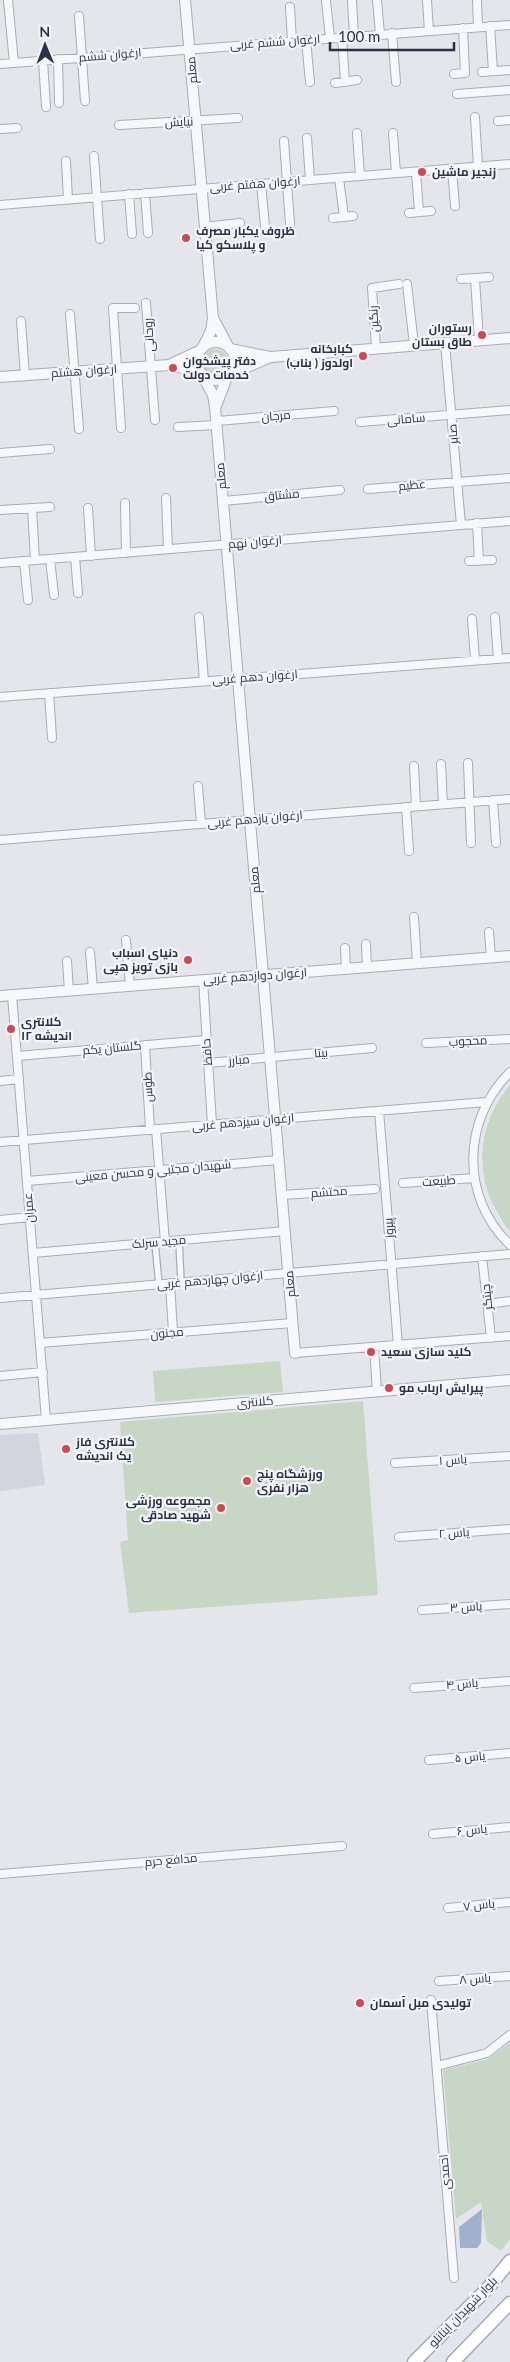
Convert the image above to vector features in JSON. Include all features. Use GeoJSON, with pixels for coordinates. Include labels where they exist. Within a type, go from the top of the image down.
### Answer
{"type":"FeatureCollection","features":[{"type":"Feature","properties":{"kind":"main road","name":"بلوار شهیدان اینانلو"},"geometry":{"type":"LineString","coordinates":[[414,2362],[488,2288],[510,2262]]}},
{"type":"Feature","properties":{"kind":"main road"},"geometry":{"type":"LineString","coordinates":[[453,2362],[510,2303]]}},
{"type":"Feature","properties":{"kind":"street"},"geometry":{"type":"LineString","coordinates":[[8,0],[14,63]]}},
{"type":"Feature","properties":{"kind":"street","name":"معلم"},"geometry":{"type":"LineString","coordinates":[[185,0],[213,318],[229,348]]}},
{"type":"Feature","properties":{"kind":"street"},"geometry":{"type":"LineString","coordinates":[[378,0],[380,34]]}},
{"type":"Feature","properties":{"kind":"street"},"geometry":{"type":"LineString","coordinates":[[427,0],[430,31]]}},
{"type":"Feature","properties":{"kind":"street"},"geometry":{"type":"LineString","coordinates":[[477,0],[478,27]]}},
{"type":"Feature","properties":{"kind":"street"},"geometry":{"type":"LineString","coordinates":[[326,1],[330,38]]}},
{"type":"Feature","properties":{"kind":"street"},"geometry":{"type":"LineString","coordinates":[[352,1],[354,36]]}},
{"type":"Feature","properties":{"kind":"street"},"geometry":{"type":"LineString","coordinates":[[290,7],[292,41]]}},
{"type":"Feature","properties":{"kind":"street"},"geometry":{"type":"LineString","coordinates":[[79,16],[85,101]]}},
{"type":"Feature","properties":{"kind":"street","name":"ارغوان ششم غربی"},"geometry":{"type":"LineString","coordinates":[[190,48],[510,25]]}},
{"type":"Feature","properties":{"kind":"street"},"geometry":{"type":"LineString","coordinates":[[490,26],[493,71]]}},
{"type":"Feature","properties":{"kind":"street"},"geometry":{"type":"LineString","coordinates":[[454,74],[465,73],[463,28]]}},
{"type":"Feature","properties":{"kind":"street"},"geometry":{"type":"LineString","coordinates":[[392,33],[396,82]]}},
{"type":"Feature","properties":{"kind":"street"},"geometry":{"type":"LineString","coordinates":[[342,37],[345,82]]}},
{"type":"Feature","properties":{"kind":"street"},"geometry":{"type":"LineString","coordinates":[[306,40],[310,82]]}},
{"type":"Feature","properties":{"kind":"street","name":"ارغوان ششم"},"geometry":{"type":"LineString","coordinates":[[0,64],[190,48]]}},
{"type":"Feature","properties":{"kind":"street"},"geometry":{"type":"LineString","coordinates":[[58,60],[59,103]]}},
{"type":"Feature","properties":{"kind":"street"},"geometry":{"type":"LineString","coordinates":[[43,61],[46,107]]}},
{"type":"Feature","properties":{"kind":"street"},"geometry":{"type":"LineString","coordinates":[[482,72],[510,70]]}},
{"type":"Feature","properties":{"kind":"street"},"geometry":{"type":"LineString","coordinates":[[335,83],[357,80]]}},
{"type":"Feature","properties":{"kind":"street"},"geometry":{"type":"LineString","coordinates":[[457,94],[510,90]]}},
{"type":"Feature","properties":{"kind":"street"},"geometry":{"type":"LineString","coordinates":[[475,117],[478,166]]}},
{"type":"Feature","properties":{"kind":"street","name":"نیایش"},"geometry":{"type":"LineString","coordinates":[[119,125],[238,118]]}},
{"type":"Feature","properties":{"kind":"street"},"geometry":{"type":"LineString","coordinates":[[498,121],[510,120]]}},
{"type":"Feature","properties":{"kind":"street"},"geometry":{"type":"LineString","coordinates":[[0,129],[16,128]]}},
{"type":"Feature","properties":{"kind":"street"},"geometry":{"type":"LineString","coordinates":[[357,133],[360,176]]}},
{"type":"Feature","properties":{"kind":"street"},"geometry":{"type":"LineString","coordinates":[[393,133],[396,173]]}},
{"type":"Feature","properties":{"kind":"street"},"geometry":{"type":"LineString","coordinates":[[307,138],[310,180]]}},
{"type":"Feature","properties":{"kind":"street"},"geometry":{"type":"LineString","coordinates":[[284,141],[290,224]]}},
{"type":"Feature","properties":{"kind":"street"},"geometry":{"type":"LineString","coordinates":[[94,156],[100,239]]}},
{"type":"Feature","properties":{"kind":"street"},"geometry":{"type":"LineString","coordinates":[[66,161],[68,200]]}},
{"type":"Feature","properties":{"kind":"street","name":"ارغوان هفتم غربی"},"geometry":{"type":"LineString","coordinates":[[0,205],[510,164]]}},
{"type":"Feature","properties":{"kind":"street"},"geometry":{"type":"LineString","coordinates":[[452,169],[455,206]]}},
{"type":"Feature","properties":{"kind":"street"},"geometry":{"type":"LineString","coordinates":[[416,172],[419,212]]}},
{"type":"Feature","properties":{"kind":"street"},"geometry":{"type":"LineString","coordinates":[[339,178],[344,217]]}},
{"type":"Feature","properties":{"kind":"street"},"geometry":{"type":"LineString","coordinates":[[261,184],[265,226]]}},
{"type":"Feature","properties":{"kind":"street"},"geometry":{"type":"LineString","coordinates":[[145,193],[148,233]]}},
{"type":"Feature","properties":{"kind":"street"},"geometry":{"type":"LineString","coordinates":[[129,194],[132,234]]}},
{"type":"Feature","properties":{"kind":"street"},"geometry":{"type":"LineString","coordinates":[[409,213],[431,211]]}},
{"type":"Feature","properties":{"kind":"street"},"geometry":{"type":"LineString","coordinates":[[333,218],[352,216]]}},
{"type":"Feature","properties":{"kind":"street"},"geometry":{"type":"LineString","coordinates":[[204,227],[240,223]]}},
{"type":"Feature","properties":{"kind":"street"},"geometry":{"type":"LineString","coordinates":[[461,279],[489,277]]}},
{"type":"Feature","properties":{"kind":"street"},"geometry":{"type":"LineString","coordinates":[[475,278],[479,340]]}},
{"type":"Feature","properties":{"kind":"street","name":"رنگین"},"geometry":{"type":"LineString","coordinates":[[376,348],[372,288],[399,284]]}},
{"type":"Feature","properties":{"kind":"street"},"geometry":{"type":"LineString","coordinates":[[407,284],[414,345]]}},
{"type":"Feature","properties":{"kind":"street","name":"روحانی"},"geometry":{"type":"LineString","coordinates":[[146,303],[155,420]]}},
{"type":"Feature","properties":{"kind":"street"},"geometry":{"type":"LineString","coordinates":[[120,428],[113,308],[135,308]]}},
{"type":"Feature","properties":{"kind":"street"},"geometry":{"type":"LineString","coordinates":[[70,314],[79,429]]}},
{"type":"Feature","properties":{"kind":"street"},"geometry":{"type":"LineString","coordinates":[[213,318],[211,331],[196,362],[213,396],[215,407]]}},
{"type":"Feature","properties":{"kind":"street"},"geometry":{"type":"LineString","coordinates":[[21,321],[25,376]]}},
{"type":"Feature","properties":{"kind":"street"},"geometry":{"type":"LineString","coordinates":[[169,365],[215,342],[229,348],[271,357],[510,338]]}},
{"type":"Feature","properties":{"kind":"street","name":"صابر"},"geometry":{"type":"LineString","coordinates":[[445,343],[461,525]]}},
{"type":"Feature","properties":{"kind":"street"},"geometry":{"type":"LineString","coordinates":[[215,407],[235,359],[229,348]]}},
{"type":"Feature","properties":{"kind":"street"},"geometry":{"type":"LineString","coordinates":[[169,365],[201,374],[211,380],[229,376],[271,357]]}},
{"type":"Feature","properties":{"kind":"street","name":"ارغوان هشتم"},"geometry":{"type":"LineString","coordinates":[[0,377],[169,365]]}},
{"type":"Feature","properties":{"kind":"street","name":"معلم"},"geometry":{"type":"LineString","coordinates":[[215,407],[295,1353]]}},
{"type":"Feature","properties":{"kind":"street","name":"سامانی"},"geometry":{"type":"LineString","coordinates":[[360,422],[510,410]]}},
{"type":"Feature","properties":{"kind":"street","name":"مرجان"},"geometry":{"type":"LineString","coordinates":[[178,427],[334,411]]}},
{"type":"Feature","properties":{"kind":"street"},"geometry":{"type":"LineString","coordinates":[[0,453],[50,449]]}},
{"type":"Feature","properties":{"kind":"street","name":"عظیم"},"geometry":{"type":"LineString","coordinates":[[368,489],[510,478]]}},
{"type":"Feature","properties":{"kind":"street","name":"مشتاق"},"geometry":{"type":"LineString","coordinates":[[223,500],[340,490]]}},
{"type":"Feature","properties":{"kind":"street"},"geometry":{"type":"LineString","coordinates":[[166,498],[168,549]]}},
{"type":"Feature","properties":{"kind":"street"},"geometry":{"type":"LineString","coordinates":[[125,503],[126,553]]}},
{"type":"Feature","properties":{"kind":"street"},"geometry":{"type":"LineString","coordinates":[[0,510],[50,507]]}},
{"type":"Feature","properties":{"kind":"street"},"geometry":{"type":"LineString","coordinates":[[32,508],[35,560]]}},
{"type":"Feature","properties":{"kind":"street"},"geometry":{"type":"LineString","coordinates":[[88,508],[91,556]]}},
{"type":"Feature","properties":{"kind":"street","name":"ارغوان نهم"},"geometry":{"type":"LineString","coordinates":[[0,563],[510,521]]}},
{"type":"Feature","properties":{"kind":"street"},"geometry":{"type":"LineString","coordinates":[[478,523],[479,561]]}},
{"type":"Feature","properties":{"kind":"street"},"geometry":{"type":"LineString","coordinates":[[75,557],[78,593]]}},
{"type":"Feature","properties":{"kind":"street"},"geometry":{"type":"LineString","coordinates":[[50,559],[54,595]]}},
{"type":"Feature","properties":{"kind":"street"},"geometry":{"type":"LineString","coordinates":[[469,561],[492,560]]}},
{"type":"Feature","properties":{"kind":"street"},"geometry":{"type":"LineString","coordinates":[[24,561],[28,600]]}},
{"type":"Feature","properties":{"kind":"street"},"geometry":{"type":"LineString","coordinates":[[199,617],[204,681]]}},
{"type":"Feature","properties":{"kind":"street"},"geometry":{"type":"LineString","coordinates":[[495,617],[498,658]]}},
{"type":"Feature","properties":{"kind":"street"},"geometry":{"type":"LineString","coordinates":[[472,619],[475,660]]}},
{"type":"Feature","properties":{"kind":"street","name":"ارغوان دهم غربی"},"geometry":{"type":"LineString","coordinates":[[0,697],[510,658]]}},
{"type":"Feature","properties":{"kind":"street"},"geometry":{"type":"LineString","coordinates":[[49,693],[52,738]]}},
{"type":"Feature","properties":{"kind":"street"},"geometry":{"type":"LineString","coordinates":[[468,763],[471,843]]}},
{"type":"Feature","properties":{"kind":"street"},"geometry":{"type":"LineString","coordinates":[[441,764],[443,804]]}},
{"type":"Feature","properties":{"kind":"street"},"geometry":{"type":"LineString","coordinates":[[414,766],[416,806]]}},
{"type":"Feature","properties":{"kind":"street"},"geometry":{"type":"LineString","coordinates":[[198,786],[201,824]]}},
{"type":"Feature","properties":{"kind":"street","name":"ارغوان یازدهم غربی"},"geometry":{"type":"LineString","coordinates":[[0,840],[510,799]]}},
{"type":"Feature","properties":{"kind":"street"},"geometry":{"type":"LineString","coordinates":[[494,800],[496,843]]}},
{"type":"Feature","properties":{"kind":"street"},"geometry":{"type":"LineString","coordinates":[[406,807],[409,851]]}},
{"type":"Feature","properties":{"kind":"street"},"geometry":{"type":"LineString","coordinates":[[414,917],[417,964]]}},
{"type":"Feature","properties":{"kind":"street"},"geometry":{"type":"LineString","coordinates":[[489,932],[491,958]]}},
{"type":"Feature","properties":{"kind":"street"},"geometry":{"type":"LineString","coordinates":[[126,940],[130,986]]}},
{"type":"Feature","properties":{"kind":"street"},"geometry":{"type":"LineString","coordinates":[[366,944],[367,968]]}},
{"type":"Feature","properties":{"kind":"street"},"geometry":{"type":"LineString","coordinates":[[345,948],[346,969]]}},
{"type":"Feature","properties":{"kind":"street"},"geometry":{"type":"LineString","coordinates":[[90,952],[93,989]]}},
{"type":"Feature","properties":{"kind":"street","name":"ارغوان دوازدهم غربی"},"geometry":{"type":"LineString","coordinates":[[0,996],[510,956]]}},
{"type":"Feature","properties":{"kind":"street"},"geometry":{"type":"LineString","coordinates":[[67,961],[69,991]]}},
{"type":"Feature","properties":{"kind":"street","name":"حافظ"},"geometry":{"type":"LineString","coordinates":[[203,980],[212,1124]]}},
{"type":"Feature","properties":{"kind":"street","name":"عمران"},"geometry":{"type":"LineString","coordinates":[[12,995],[46,1420]]}},
{"type":"Feature","properties":{"kind":"street","name":"محجوب"},"geometry":{"type":"LineString","coordinates":[[426,1043],[510,1039]]}},
{"type":"Feature","properties":{"kind":"street","name":"گلستان یکم"},"geometry":{"type":"LineString","coordinates":[[17,1056],[206,1040]]}},
{"type":"Feature","properties":{"kind":"street","name":"طوس"},"geometry":{"type":"LineString","coordinates":[[145,1045],[165,1242]]}},
{"type":"Feature","properties":{"kind":"street","name":"بیتا"},"geometry":{"type":"LineString","coordinates":[[271,1057],[372,1048]]}},
{"type":"Feature","properties":{"kind":"street","name":"مبارز"},"geometry":{"type":"LineString","coordinates":[[208,1063],[271,1057]]}},
{"type":"Feature","properties":{"kind":"street"},"geometry":{"type":"LineString","coordinates":[[510,1072],[499,1083],[486,1102],[474,1139],[474,1178],[480,1200],[489,1220],[510,1245]]}},
{"type":"Feature","properties":{"kind":"street"},"geometry":{"type":"LineString","coordinates":[[0,1081],[19,1079]]}},
{"type":"Feature","properties":{"kind":"street","name":"ارغوان سیزدهم غربی"},"geometry":{"type":"LineString","coordinates":[[0,1142],[486,1102]]}},
{"type":"Feature","properties":{"kind":"street","name":"پیروز"},"geometry":{"type":"LineString","coordinates":[[379,1111],[398,1345]]}},
{"type":"Feature","properties":{"kind":"street","name":"شهیدان مجتبی و محسن معینی"},"geometry":{"type":"LineString","coordinates":[[27,1181],[279,1160]]}},
{"type":"Feature","properties":{"kind":"street","name":"طبیعت"},"geometry":{"type":"LineString","coordinates":[[403,1183],[474,1178]]}},
{"type":"Feature","properties":{"kind":"street","name":"محتشم"},"geometry":{"type":"LineString","coordinates":[[282,1195],[375,1189]]}},
{"type":"Feature","properties":{"kind":"street"},"geometry":{"type":"LineString","coordinates":[[0,1220],[30,1217]]}},
{"type":"Feature","properties":{"kind":"street","name":"مجید سرلک"},"geometry":{"type":"LineString","coordinates":[[33,1253],[285,1231]]}},
{"type":"Feature","properties":{"kind":"street"},"geometry":{"type":"LineString","coordinates":[[179,1241],[181,1282]]}},
{"type":"Feature","properties":{"kind":"street"},"geometry":{"type":"LineString","coordinates":[[156,1243],[159,1284]]}},
{"type":"Feature","properties":{"kind":"street","name":"ارغوان چهاردهم غربی"},"geometry":{"type":"LineString","coordinates":[[0,1298],[510,1254]]}},
{"type":"Feature","properties":{"kind":"street","name":"چیتگر"},"geometry":{"type":"LineString","coordinates":[[482,1256],[491,1338]]}},
{"type":"Feature","properties":{"kind":"street"},"geometry":{"type":"LineString","coordinates":[[170,1283],[173,1332]]}},
{"type":"Feature","properties":{"kind":"street"},"geometry":{"type":"LineString","coordinates":[[488,1304],[510,1301]]}},
{"type":"Feature","properties":{"kind":"street","name":"مجنون"},"geometry":{"type":"LineString","coordinates":[[40,1343],[293,1323]]}},
{"type":"Feature","properties":{"kind":"street"},"geometry":{"type":"LineString","coordinates":[[295,1353],[510,1336]]}},
{"type":"Feature","properties":{"kind":"street"},"geometry":{"type":"LineString","coordinates":[[374,1347],[377,1392]]}},
{"type":"Feature","properties":{"kind":"street"},"geometry":{"type":"LineString","coordinates":[[0,1376],[42,1372]]}},
{"type":"Feature","properties":{"kind":"street","name":"کلانتری"},"geometry":{"type":"LineString","coordinates":[[0,1424],[510,1380]]}},
{"type":"Feature","properties":{"kind":"street","name":"یاس ۱"},"geometry":{"type":"LineString","coordinates":[[395,1463],[510,1456]]}},
{"type":"Feature","properties":{"kind":"street","name":"یاس ۲"},"geometry":{"type":"LineString","coordinates":[[399,1537],[510,1529]]}},
{"type":"Feature","properties":{"kind":"street","name":"یاس ۳"},"geometry":{"type":"LineString","coordinates":[[422,1610],[510,1604]]}},
{"type":"Feature","properties":{"kind":"street","name":"یاس ۴"},"geometry":{"type":"LineString","coordinates":[[414,1688],[510,1681]]}},
{"type":"Feature","properties":{"kind":"street","name":"یاس ۵"},"geometry":{"type":"LineString","coordinates":[[429,1760],[510,1753]]}},
{"type":"Feature","properties":{"kind":"street","name":"یاس ۶"},"geometry":{"type":"LineString","coordinates":[[433,1834],[510,1827]]}},
{"type":"Feature","properties":{"kind":"street","name":"مدافع حرم"},"geometry":{"type":"LineString","coordinates":[[0,1874],[342,1846]]}},
{"type":"Feature","properties":{"kind":"street","name":"یاس ۷"},"geometry":{"type":"LineString","coordinates":[[448,1908],[510,1902]]}},
{"type":"Feature","properties":{"kind":"street","name":"یاس ۸"},"geometry":{"type":"LineString","coordinates":[[439,1982],[510,1976]]}},
{"type":"Feature","properties":{"kind":"street","name":"احمدی"},"geometry":{"type":"LineString","coordinates":[[431,2000],[454,2278]]}},
{"type":"Feature","properties":{"kind":"street"},"geometry":{"type":"LineString","coordinates":[[436,2066],[487,2053],[510,2035]]}},
{"type":"Feature","properties":{"kind":"shaded area"},"geometry":{"type":"Polygon","coordinates":[[[38,1433],[45,1485],[0,1491],[0,1435],[38,1433]]]}},
{"type":"Feature","properties":{"kind":"green space"},"geometry":{"type":"Polygon","coordinates":[[[215,349],[224,353],[228,362],[224,371],[215,375],[206,371],[202,362],[206,353],[215,349]]]}},
{"type":"Feature","properties":{"kind":"green space"},"geometry":{"type":"Polygon","coordinates":[[[510,1085],[510,1231],[503,1223],[488,1192],[482,1160],[483,1144],[492,1113],[510,1085]]]}},
{"type":"Feature","properties":{"kind":"green space"},"geometry":{"type":"Polygon","coordinates":[[[280,1361],[283,1392],[155,1402],[153,1371],[280,1361]]]}},
{"type":"Feature","properties":{"kind":"green space","name":"ورزشگاه پنج هزار نفری"},"geometry":{"type":"Polygon","coordinates":[[[363,1401],[378,1595],[129,1613],[120,1542],[128,1540],[120,1422],[363,1401]]]}},
{"type":"Feature","properties":{"kind":"green space"},"geometry":{"type":"Polygon","coordinates":[[[510,2043],[510,2239],[501,2251],[487,2241],[481,2202],[456,2219],[443,2070],[488,2059],[510,2043]]]}},
{"type":"Feature","properties":{"kind":"water"},"geometry":{"type":"Polygon","coordinates":[[[482,2209],[481,2243],[477,2248],[460,2248],[459,2227],[482,2209]]]}},
{"type":"Feature","properties":{"kind":"place","name":"زنجیر ماشین"},"geometry":{"type":"Point","coordinates":[422,172]}},
{"type":"Feature","properties":{"kind":"place","name":"ظروف یکبار مصرف و پلاسکو کیا"},"geometry":{"type":"Point","coordinates":[186,238]}},
{"type":"Feature","properties":{"kind":"place","name":"رستوران طاق بستان"},"geometry":{"type":"Point","coordinates":[482,335]}},
{"type":"Feature","properties":{"kind":"place","name":"کبابخانه اولدوز ( بناب)"},"geometry":{"type":"Point","coordinates":[363,356]}},
{"type":"Feature","properties":{"kind":"place","name":"دفتر پیشخوان خدمات دولت"},"geometry":{"type":"Point","coordinates":[173,368]}},
{"type":"Feature","properties":{"kind":"place","name":"دنیای اسباب بازی تویز هپی"},"geometry":{"type":"Point","coordinates":[188,960]}},
{"type":"Feature","properties":{"kind":"place","name":"کلانتری ۱۲ اندیشه"},"geometry":{"type":"Point","coordinates":[11,1029]}},
{"type":"Feature","properties":{"kind":"place","name":"کلید سازی سعید"},"geometry":{"type":"Point","coordinates":[371,1352]}},
{"type":"Feature","properties":{"kind":"place","name":"پیرایش ارباب مو"},"geometry":{"type":"Point","coordinates":[389,1388]}},
{"type":"Feature","properties":{"kind":"place","name":"کلانتری فاز یک اندیشه"},"geometry":{"type":"Point","coordinates":[66,1449]}},
{"type":"Feature","properties":{"kind":"place","name":"ورزشگاه پنج هزار نفری"},"geometry":{"type":"Point","coordinates":[247,1481]}},
{"type":"Feature","properties":{"kind":"place","name":"مجموعه ورزشی شهید صادقی"},"geometry":{"type":"Point","coordinates":[221,1508]}},
{"type":"Feature","properties":{"kind":"place","name":"تولیدی مبل آسمان"},"geometry":{"type":"Point","coordinates":[360,2003]}}]}
